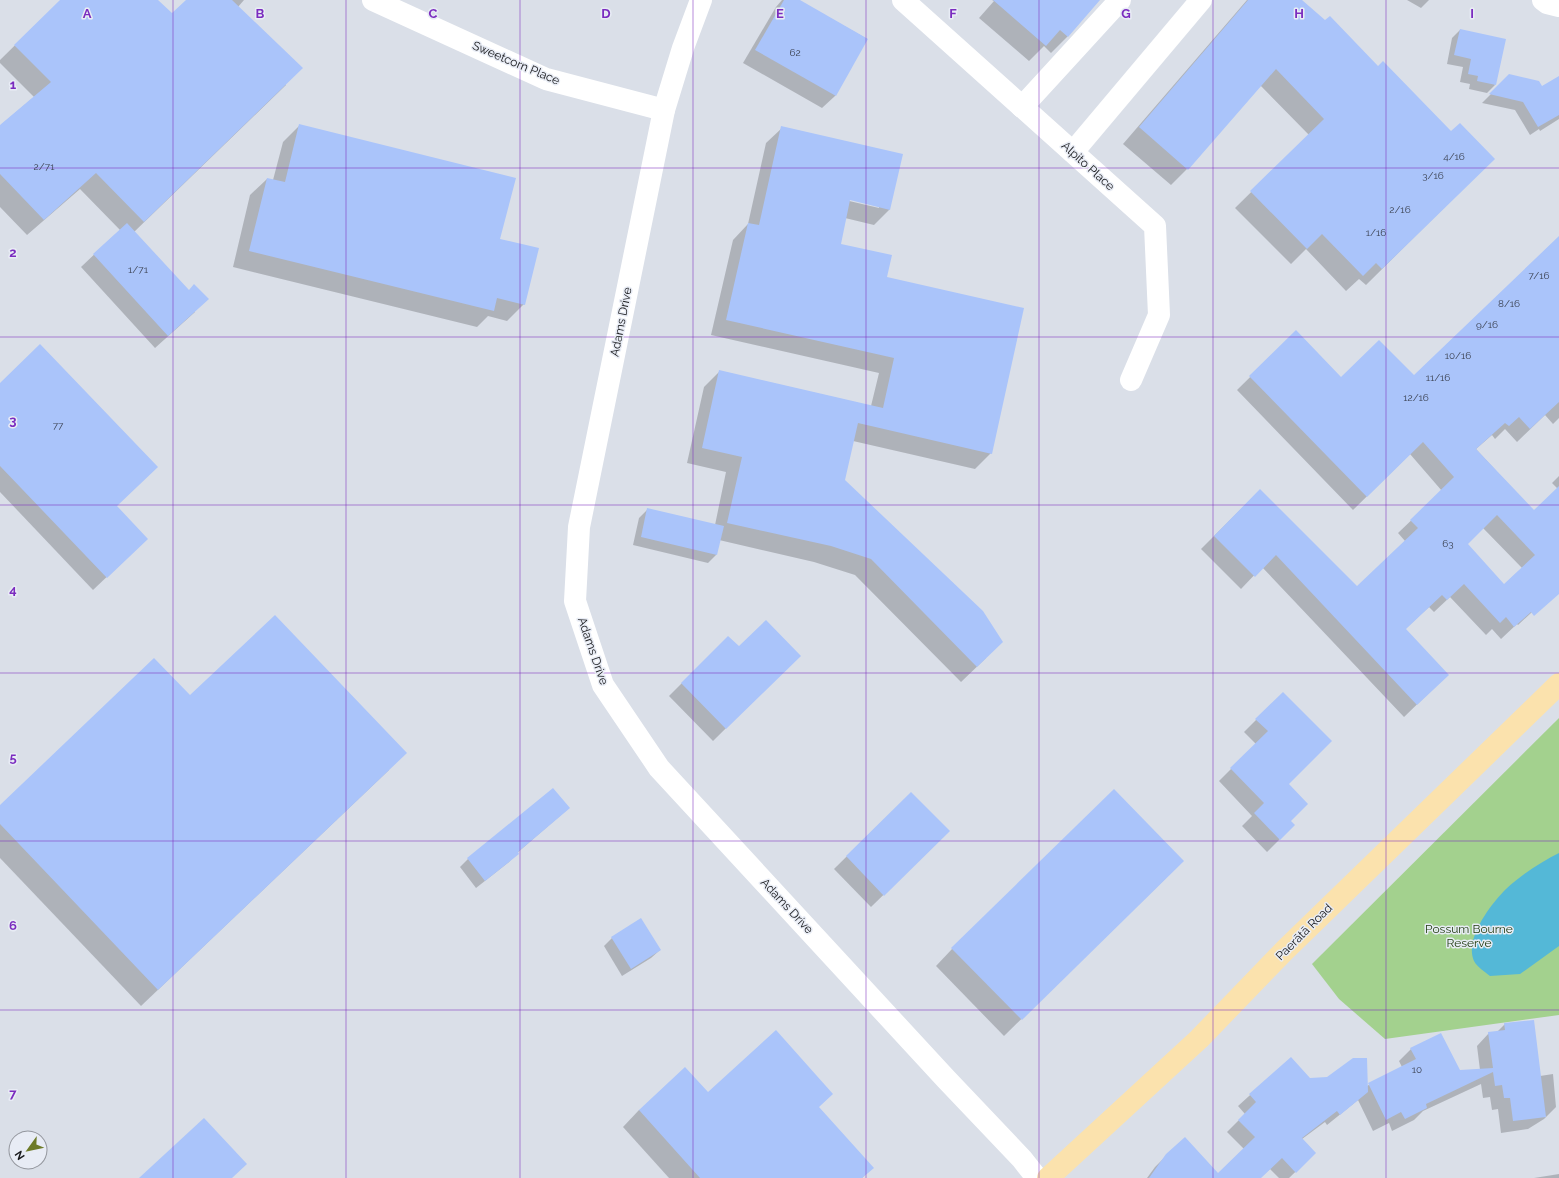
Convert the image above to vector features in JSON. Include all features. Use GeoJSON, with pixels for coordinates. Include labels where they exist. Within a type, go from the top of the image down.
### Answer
{"type":"FeatureCollection","features":[{"type":"Feature","properties":{"kind":"main road","name":"Paerātā Road"},"geometry":{"type":"LineString","coordinates":[[1048,1178],[1199,1039],[1285,950],[1559,684]]}},
{"type":"Feature","properties":{"kind":"street","name":"Sweetcorn Place"},"geometry":{"type":"LineString","coordinates":[[373,0],[546,79],[664,110]]}},
{"type":"Feature","properties":{"kind":"street","name":"Adams Drive"},"geometry":{"type":"LineString","coordinates":[[701,0],[683,48],[664,110],[579,527],[576,601],[603,685],[659,768],[1037,1178]]}},
{"type":"Feature","properties":{"kind":"street","name":"Alpito Place"},"geometry":{"type":"LineString","coordinates":[[903,0],[1154,226],[1159,315],[1131,380]]}},
{"type":"Feature","properties":{"kind":"street"},"geometry":{"type":"LineString","coordinates":[[1022,107],[1120,0]]}},
{"type":"Feature","properties":{"kind":"street"},"geometry":{"type":"LineString","coordinates":[[1072,152],[1201,0]]}},
{"type":"Feature","properties":{"kind":"street"},"geometry":{"type":"LineString","coordinates":[[1543,0],[1547,3],[1559,6]]}},
{"type":"Feature","properties":{"kind":"green space","name":"Possum Bourne Reserve"},"geometry":{"type":"Polygon","coordinates":[[[1559,718],[1559,1015],[1385,1039],[1339,999],[1312,964],[1559,718]]]}},
{"type":"Feature","properties":{"kind":"water"},"geometry":{"type":"Polygon","coordinates":[[[1559,853],[1559,946],[1520,974],[1490,976],[1475,963],[1472,952],[1476,933],[1481,922],[1493,903],[1506,889],[1531,869],[1559,853]]]}},
{"type":"Feature","properties":{"kind":"building"},"geometry":{"type":"Polygon","coordinates":[[[60,0],[158,0],[172,13],[186,0],[232,0],[303,68],[144,222],[96,173],[44,220],[0,174],[0,125],[51,82],[14,45],[60,0]]]}},
{"type":"Feature","properties":{"kind":"building"},"geometry":{"type":"Polygon","coordinates":[[[784,0],[800,0],[868,39],[836,96],[755,50],[784,0]]]}},
{"type":"Feature","properties":{"kind":"building"},"geometry":{"type":"Polygon","coordinates":[[[993,0],[1100,0],[1068,37],[1060,30],[1046,46],[993,0]]]}},
{"type":"Feature","properties":{"kind":"building"},"geometry":{"type":"Polygon","coordinates":[[[1248,0],[1302,0],[1325,20],[1330,16],[1378,66],[1383,61],[1451,131],[1460,123],[1495,159],[1382,269],[1376,263],[1363,276],[1322,234],[1307,249],[1250,191],[1324,119],[1276,69],[1188,170],[1139,127],[1248,0]]]}},
{"type":"Feature","properties":{"kind":"building"},"geometry":{"type":"Polygon","coordinates":[[[1460,29],[1506,39],[1496,85],[1477,81],[1478,76],[1468,74],[1471,59],[1454,55],[1460,29]]]}},
{"type":"Feature","properties":{"kind":"building"},"geometry":{"type":"Polygon","coordinates":[[[1509,74],[1539,81],[1542,86],[1559,76],[1559,115],[1538,127],[1523,102],[1489,94],[1509,74]]]}},
{"type":"Feature","properties":{"kind":"building"},"geometry":{"type":"Polygon","coordinates":[[[299,124],[516,178],[500,239],[539,248],[525,305],[497,298],[494,311],[249,251],[267,178],[285,182],[299,124]]]}},
{"type":"Feature","properties":{"kind":"building"},"geometry":{"type":"Polygon","coordinates":[[[781,126],[903,154],[890,210],[850,200],[841,244],[892,255],[887,277],[1024,308],[992,454],[858,423],[845,480],[983,611],[1003,642],[977,667],[871,559],[831,546],[727,523],[742,457],[702,448],[719,370],[883,408],[894,358],[726,320],[748,223],[759,225],[781,126]]]}},
{"type":"Feature","properties":{"kind":"building"},"geometry":{"type":"Polygon","coordinates":[[[127,223],[189,290],[194,284],[209,299],[168,336],[93,254],[127,223]]]}},
{"type":"Feature","properties":{"kind":"building"},"geometry":{"type":"Polygon","coordinates":[[[1559,236],[1559,402],[1530,429],[1519,417],[1509,426],[1505,423],[1476,449],[1534,510],[1559,486],[1559,594],[1534,616],[1531,612],[1514,627],[1506,617],[1500,623],[1464,584],[1447,600],[1442,595],[1406,629],[1449,675],[1417,705],[1276,555],[1255,577],[1214,536],[1260,489],[1357,586],[1418,528],[1410,520],[1454,477],[1423,442],[1367,497],[1249,376],[1296,330],[1341,377],[1379,340],[1414,375],[1559,236]],[[1497,515],[1468,544],[1504,584],[1535,555],[1497,515]]]}},
{"type":"Feature","properties":{"kind":"building"},"geometry":{"type":"Polygon","coordinates":[[[40,344],[158,467],[117,506],[148,539],[107,578],[0,466],[0,383],[40,344]]]}},
{"type":"Feature","properties":{"kind":"building"},"geometry":{"type":"Polygon","coordinates":[[[647,508],[724,526],[717,555],[641,537],[647,508]]]}},
{"type":"Feature","properties":{"kind":"building"},"geometry":{"type":"Polygon","coordinates":[[[275,615],[407,753],[158,990],[0,824],[0,805],[154,658],[190,695],[275,615]]]}},
{"type":"Feature","properties":{"kind":"building"},"geometry":{"type":"Polygon","coordinates":[[[766,620],[801,656],[726,729],[681,683],[728,636],[739,646],[766,620]]]}},
{"type":"Feature","properties":{"kind":"building"},"geometry":{"type":"Polygon","coordinates":[[[1283,692],[1332,741],[1289,784],[1308,804],[1291,821],[1295,825],[1280,840],[1254,813],[1264,803],[1230,768],[1268,731],[1255,719],[1283,692]]]}},
{"type":"Feature","properties":{"kind":"building"},"geometry":{"type":"Polygon","coordinates":[[[553,788],[570,808],[518,852],[519,854],[485,881],[467,858],[553,788]]]}},
{"type":"Feature","properties":{"kind":"building"},"geometry":{"type":"Polygon","coordinates":[[[1114,789],[1184,861],[1022,1020],[951,948],[1114,789]]]}},
{"type":"Feature","properties":{"kind":"building"},"geometry":{"type":"Polygon","coordinates":[[[911,792],[950,831],[884,896],[846,856],[911,792]]]}},
{"type":"Feature","properties":{"kind":"building"},"geometry":{"type":"Polygon","coordinates":[[[641,918],[661,950],[631,969],[611,937],[641,918]]]}},
{"type":"Feature","properties":{"kind":"building"},"geometry":{"type":"Polygon","coordinates":[[[1534,1020],[1546,1117],[1513,1121],[1510,1098],[1504,1098],[1502,1085],[1495,1086],[1493,1072],[1426,1104],[1427,1108],[1405,1119],[1401,1112],[1386,1120],[1368,1083],[1416,1059],[1410,1048],[1441,1033],[1460,1070],[1493,1068],[1488,1032],[1505,1030],[1504,1023],[1534,1020]]]}},
{"type":"Feature","properties":{"kind":"building"},"geometry":{"type":"Polygon","coordinates":[[[776,1030],[833,1094],[819,1107],[874,1168],[862,1178],[700,1178],[639,1110],[685,1067],[708,1092],[776,1030]]]}},
{"type":"Feature","properties":{"kind":"building"},"geometry":{"type":"Polygon","coordinates":[[[1291,1057],[1310,1078],[1327,1077],[1353,1058],[1367,1058],[1368,1092],[1340,1115],[1337,1111],[1302,1138],[1316,1153],[1296,1173],[1282,1158],[1261,1178],[1149,1178],[1166,1154],[1185,1137],[1218,1173],[1255,1137],[1238,1120],[1256,1102],[1249,1094],[1291,1057]]]}},
{"type":"Feature","properties":{"kind":"building"},"geometry":{"type":"Polygon","coordinates":[[[204,1118],[247,1164],[232,1178],[139,1178],[204,1118]]]}}]}
